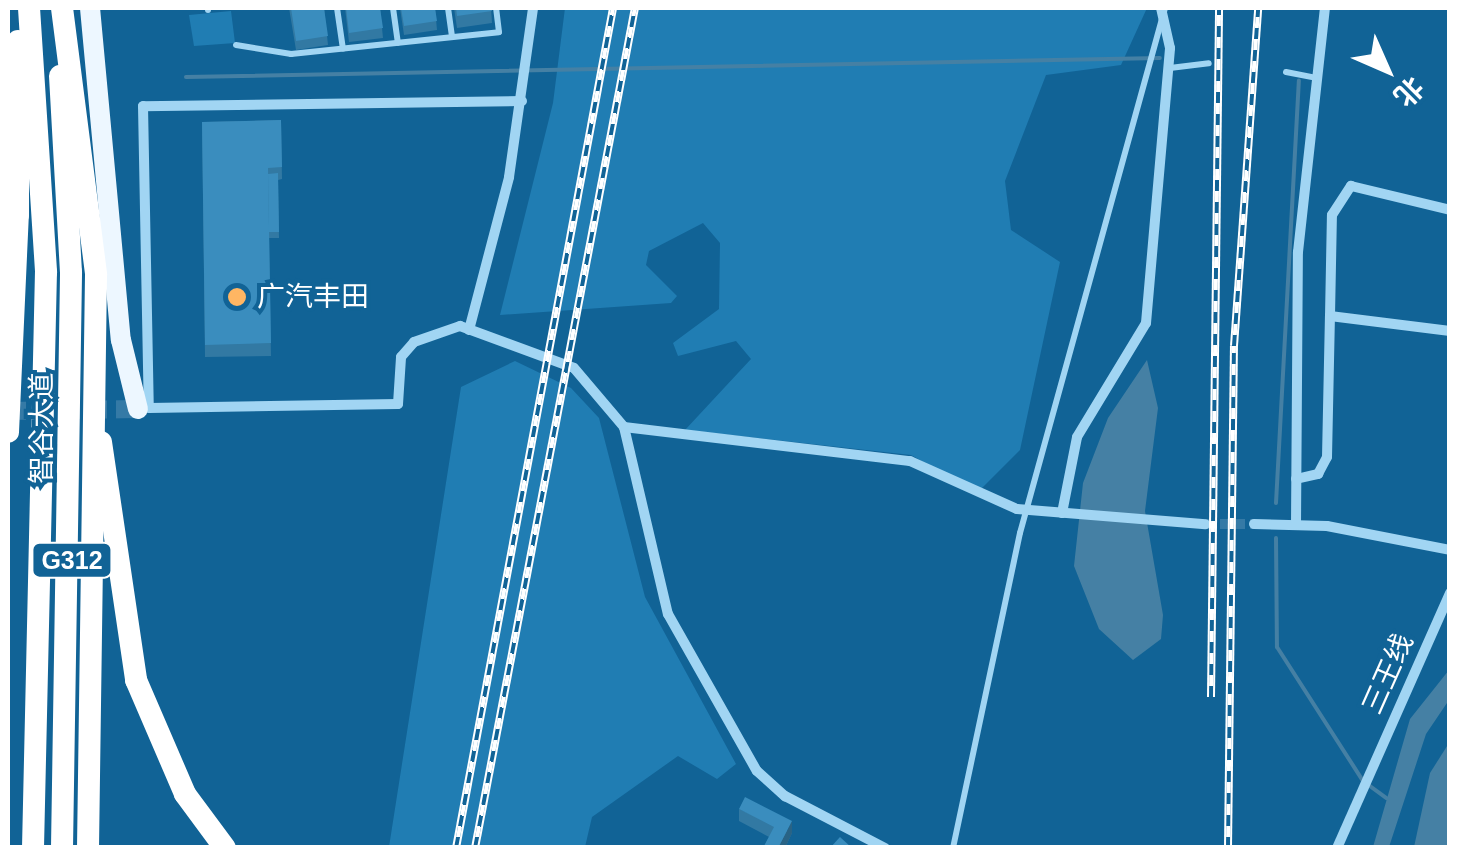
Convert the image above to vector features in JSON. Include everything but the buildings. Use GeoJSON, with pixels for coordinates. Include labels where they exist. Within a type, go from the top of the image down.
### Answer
{"type":"FeatureCollection","features":[{"type":"Feature","properties":{"kind":"highway"},"geometry":{"type":"LineString","coordinates":[[8,432],[18,215],[18,8]]}},
{"type":"Feature","properties":{"kind":"highway","name":"智谷大道"},"geometry":{"type":"LineString","coordinates":[[29,8],[46,272],[32,848]]}},
{"type":"Feature","properties":{"kind":"highway"},"geometry":{"type":"LineString","coordinates":[[58,8],[96,275],[99,422],[88,848]]}},
{"type":"Feature","properties":{"kind":"highway","name":"智谷大道"},"geometry":{"type":"LineString","coordinates":[[58,8],[70,272],[62,848]]}},
{"type":"Feature","properties":{"kind":"highway"},"geometry":{"type":"LineString","coordinates":[[99,422],[136,680],[185,794],[225,848]]}},
{"type":"Feature","properties":{"kind":"main road"},"geometry":{"type":"LineString","coordinates":[[90,8],[122,340],[143,409]]}},
{"type":"Feature","properties":{"kind":"street"},"geometry":{"type":"LineString","coordinates":[[469,330],[522,101],[534,8]]}},
{"type":"Feature","properties":{"kind":"street"},"geometry":{"type":"LineString","coordinates":[[1062,513],[1077,437],[1146,323],[1168,68],[1163,8]]}},
{"type":"Feature","properties":{"kind":"street"},"geometry":{"type":"LineString","coordinates":[[1296,525],[1298,252],[1325,8]]}},
{"type":"Feature","properties":{"kind":"street"},"geometry":{"type":"LineString","coordinates":[[522,101],[143,106],[143,409],[398,404],[401,357],[414,342],[469,330],[574,368],[624,426],[668,614],[757,771],[784,796],[885,848]]}},
{"type":"Feature","properties":{"kind":"street"},"geometry":{"type":"LineString","coordinates":[[1296,479],[1318,474],[1327,457],[1332,216],[1350,186],[1450,210]]}},
{"type":"Feature","properties":{"kind":"street"},"geometry":{"type":"LineString","coordinates":[[1330,316],[1450,331]]}},
{"type":"Feature","properties":{"kind":"street"},"geometry":{"type":"LineString","coordinates":[[624,426],[910,461],[974,497],[1078,515],[1205,524]]}},
{"type":"Feature","properties":{"kind":"street"},"geometry":{"type":"LineString","coordinates":[[1254,524],[1296,525],[1450,550]]}},
{"type":"Feature","properties":{"kind":"street","name":"三王线"},"geometry":{"type":"LineString","coordinates":[[1337,848],[1450,594]]}},
{"type":"Feature","properties":{"kind":"lane"},"geometry":{"type":"LineString","coordinates":[[338,8],[343,49]]}},
{"type":"Feature","properties":{"kind":"lane"},"geometry":{"type":"LineString","coordinates":[[393,8],[398,42]]}},
{"type":"Feature","properties":{"kind":"lane"},"geometry":{"type":"LineString","coordinates":[[448,8],[452,37]]}},
{"type":"Feature","properties":{"kind":"lane"},"geometry":{"type":"LineString","coordinates":[[236,46],[291,54],[498,32],[496,8]]}},
{"type":"Feature","properties":{"kind":"lane"},"geometry":{"type":"LineString","coordinates":[[953,848],[1020,533],[1163,8]]}},
{"type":"Feature","properties":{"kind":"lane"},"geometry":{"type":"LineString","coordinates":[[1168,68],[1209,63]]}},
{"type":"Feature","properties":{"kind":"lane"},"geometry":{"type":"LineString","coordinates":[[1286,72],[1317,78]]}},
{"type":"Feature","properties":{"kind":"shaded area"},"geometry":{"type":"Polygon","coordinates":[[[565,8],[1147,8],[1121,65],[1046,75],[1005,181],[1011,230],[1060,262],[1020,450],[978,492],[911,455],[685,430],[751,359],[736,341],[678,356],[673,343],[719,309],[720,243],[703,223],[649,251],[646,265],[677,296],[671,303],[500,315],[553,103],[565,8]]]}},
{"type":"Feature","properties":{"kind":"shaded area"},"geometry":{"type":"Polygon","coordinates":[[[231,11],[235,43],[194,46],[189,15],[231,11]]]}},
{"type":"Feature","properties":{"kind":"shaded area"},"geometry":{"type":"Polygon","coordinates":[[[1147,360],[1158,408],[1145,511],[1163,615],[1161,639],[1133,660],[1099,629],[1074,566],[1083,483],[1108,418],[1147,360]]]}},
{"type":"Feature","properties":{"kind":"shaded area"},"geometry":{"type":"Polygon","coordinates":[[[515,361],[571,388],[599,418],[645,597],[736,764],[717,779],[678,756],[592,817],[585,847],[389,847],[461,387],[515,361]]]}},
{"type":"Feature","properties":{"kind":"shaded area"},"geometry":{"type":"Polygon","coordinates":[[[1449,670],[1449,700],[1426,734],[1389,847],[1373,847],[1410,719],[1449,670]]]}},
{"type":"Feature","properties":{"kind":"shaded area"},"geometry":{"type":"Polygon","coordinates":[[[1449,743],[1449,847],[1414,847],[1430,773],[1449,743]]]}},
{"type":"Feature","properties":{"kind":"waterway"},"geometry":{"type":"LineString","coordinates":[[186,77],[1160,58]]}},
{"type":"Feature","properties":{"kind":"waterway"},"geometry":{"type":"LineString","coordinates":[[1276,503],[1299,81]]}},
{"type":"Feature","properties":{"kind":"waterway"},"geometry":{"type":"LineString","coordinates":[[1276,538],[1277,647],[1363,781],[1386,798]]}},
{"type":"Feature","properties":{"kind":"tunnel"},"geometry":{"type":"LineString","coordinates":[[8,411],[138,409]]}},
{"type":"Feature","properties":{"kind":"tunnel"},"geometry":{"type":"LineString","coordinates":[[1205,524],[1254,524]]}},
{"type":"Feature","properties":{"kind":"railway"},"geometry":{"type":"LineString","coordinates":[[456,848],[613,8]]}},
{"type":"Feature","properties":{"kind":"railway"},"geometry":{"type":"LineString","coordinates":[[475,848],[635,8]]}},
{"type":"Feature","properties":{"kind":"railway"},"geometry":{"type":"LineString","coordinates":[[1211,697],[1219,8]]}},
{"type":"Feature","properties":{"kind":"railway"},"geometry":{"type":"LineString","coordinates":[[1228,848],[1234,346],[1258,8]]}},
{"type":"Feature","properties":{"kind":"place","name":"广汽丰田"},"geometry":{"type":"Point","coordinates":[237,297]}}]}
